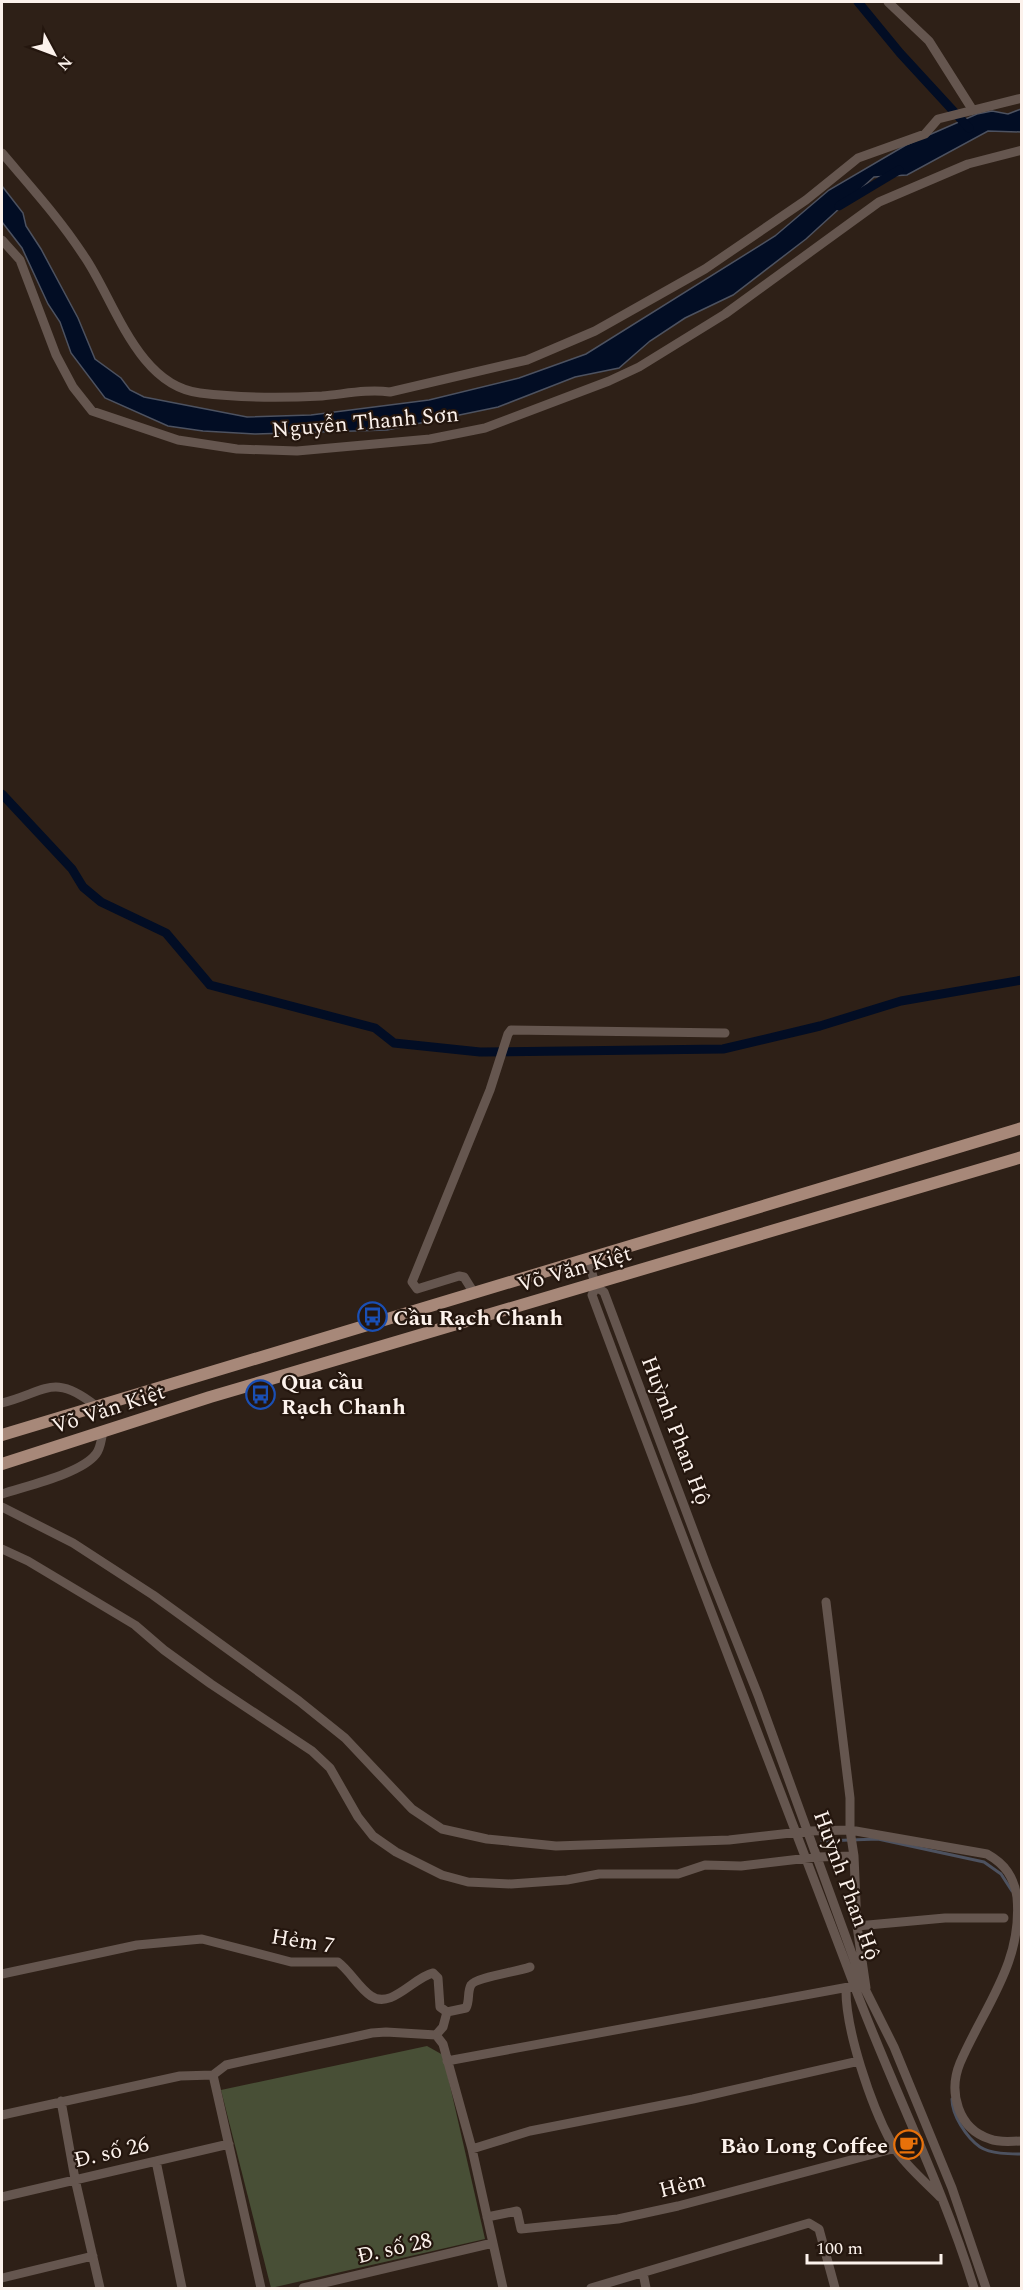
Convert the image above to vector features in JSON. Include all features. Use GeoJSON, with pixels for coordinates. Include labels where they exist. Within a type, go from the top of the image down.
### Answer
{"type":"FeatureCollection","features":[{"type":"Feature","properties":{"kind":"main road","name":"Võ Văn Kiệt"},"geometry":{"type":"LineString","coordinates":[[2,1435],[1022,1128]]}},
{"type":"Feature","properties":{"kind":"main road","name":"Võ Văn Kiệt"},"geometry":{"type":"LineString","coordinates":[[2,1464],[210,1397],[596,1285],[1022,1157]]}},
{"type":"Feature","properties":{"kind":"street"},"geometry":{"type":"LineString","coordinates":[[888,2],[929,41],[969,110]]}},
{"type":"Feature","properties":{"kind":"street"},"geometry":{"type":"LineString","coordinates":[[2,153],[85,256],[129,339],[149,365],[171,382],[197,393],[277,398],[372,390],[390,392],[527,360],[595,331],[705,269],[806,200],[858,158],[925,134],[934,122],[969,110],[996,106],[1022,98]]}},
{"type":"Feature","properties":{"kind":"street","name":"Nguyễn Thanh Sơn"},"geometry":{"type":"LineString","coordinates":[[2,240],[20,260],[56,355],[73,387],[92,411],[178,440],[237,449],[297,451],[430,439],[485,428],[609,381],[639,367],[726,314],[879,202],[968,164],[1022,150]]}},
{"type":"Feature","properties":{"kind":"street"},"geometry":{"type":"LineString","coordinates":[[474,1293],[464,1277],[459,1276],[417,1289],[412,1282],[500,1061],[508,1034],[518,1028],[725,1033]]}},
{"type":"Feature","properties":{"kind":"street"},"geometry":{"type":"LineString","coordinates":[[588,1259],[596,1285]]}},
{"type":"Feature","properties":{"kind":"street","name":"Huỳnh Phan Hộ"},"geometry":{"type":"LineString","coordinates":[[974,2289],[942,2198],[850,1987],[806,1858],[592,1295],[596,1285],[604,1292],[809,1831],[864,1987],[894,2047],[948,2177],[986,2289]]}},
{"type":"Feature","properties":{"kind":"street"},"geometry":{"type":"LineString","coordinates":[[2,1403],[60,1386],[73,1389],[96,1406]]}},
{"type":"Feature","properties":{"kind":"street"},"geometry":{"type":"LineString","coordinates":[[2,1494],[47,1479],[88,1461],[98,1450],[103,1432]]}},
{"type":"Feature","properties":{"kind":"street"},"geometry":{"type":"LineString","coordinates":[[2,1507],[73,1543],[153,1595],[299,1701],[345,1738],[412,1809],[442,1829],[487,1839],[556,1846],[729,1840],[809,1831],[851,1832],[987,1854],[1006,1868],[1019,1905],[1016,1953],[1004,1985],[960,2063],[955,2096],[962,2118],[975,2132],[999,2141],[1022,2141]]}},
{"type":"Feature","properties":{"kind":"street"},"geometry":{"type":"LineString","coordinates":[[2,1549],[28,1561],[135,1625],[164,1650],[211,1684],[312,1751],[330,1768],[358,1817],[373,1836],[396,1852],[442,1875],[468,1882],[512,1884],[567,1880],[599,1874],[678,1874],[705,1865],[741,1866],[854,1853]]}},
{"type":"Feature","properties":{"kind":"street"},"geometry":{"type":"LineString","coordinates":[[826,1602],[850,1798],[857,1926],[864,1987],[850,1987],[846,2008],[859,2061],[891,2143],[942,2198]]}},
{"type":"Feature","properties":{"kind":"street"},"geometry":{"type":"LineString","coordinates":[[857,1926],[945,1917],[1004,1918]]}},
{"type":"Feature","properties":{"kind":"street","name":"Hẻm 7"},"geometry":{"type":"LineString","coordinates":[[2,1974],[137,1944],[201,1939],[291,1962],[338,1962],[371,1996],[379,2000],[393,1996],[433,1973],[438,1978],[440,2007],[447,2012]]}},
{"type":"Feature","properties":{"kind":"street"},"geometry":{"type":"LineString","coordinates":[[436,2035],[443,2027],[447,2012],[466,2008],[469,1988],[476,1980],[516,1973],[530,1967]]}},
{"type":"Feature","properties":{"kind":"street","name":"Huỳnh Phan Hộ"},"geometry":{"type":"LineString","coordinates":[[447,2061],[850,1987]]}},
{"type":"Feature","properties":{"kind":"street"},"geometry":{"type":"LineString","coordinates":[[2,2115],[180,2076],[213,2075],[226,2066],[372,2033],[387,2031],[436,2035]]}},
{"type":"Feature","properties":{"kind":"street"},"geometry":{"type":"LineString","coordinates":[[436,2035],[442,2044],[472,2149],[503,2289]]}},
{"type":"Feature","properties":{"kind":"street"},"geometry":{"type":"LineString","coordinates":[[472,2149],[530,2131],[693,2099],[859,2061]]}},
{"type":"Feature","properties":{"kind":"street"},"geometry":{"type":"LineString","coordinates":[[213,2075],[261,2289]]}},
{"type":"Feature","properties":{"kind":"street"},"geometry":{"type":"LineString","coordinates":[[61,2101],[75,2179],[100,2289]]}},
{"type":"Feature","properties":{"kind":"street","name":"Đ. số 26"},"geometry":{"type":"LineString","coordinates":[[2,2197],[229,2144]]}},
{"type":"Feature","properties":{"kind":"street","name":"Hẻm"},"geometry":{"type":"LineString","coordinates":[[487,2217],[517,2211],[521,2229],[618,2218],[678,2206],[896,2148]]}},
{"type":"Feature","properties":{"kind":"street"},"geometry":{"type":"LineString","coordinates":[[156,2161],[182,2289]]}},
{"type":"Feature","properties":{"kind":"street"},"geometry":{"type":"LineString","coordinates":[[591,2289],[809,2223],[819,2229],[835,2289]]}},
{"type":"Feature","properties":{"kind":"street","name":"Đ. số 28"},"geometry":{"type":"LineString","coordinates":[[303,2289],[493,2243]]}},
{"type":"Feature","properties":{"kind":"street"},"geometry":{"type":"LineString","coordinates":[[2,2278],[93,2256]]}},
{"type":"Feature","properties":{"kind":"street"},"geometry":{"type":"LineString","coordinates":[[643,2273],[646,2289]]}},
{"type":"Feature","properties":{"kind":"green space"},"geometry":{"type":"Polygon","coordinates":[[[427,2046],[443,2055],[485,2239],[271,2288],[221,2090],[427,2046]]]}},
{"type":"Feature","properties":{"kind":"water"},"geometry":{"type":"Polygon","coordinates":[[[1021,109],[1021,132],[988,131],[907,175],[874,177],[806,239],[733,295],[685,318],[650,341],[619,368],[575,377],[498,407],[387,430],[255,434],[203,431],[168,426],[105,398],[71,353],[60,322],[48,304],[22,248],[2,222],[2,186],[23,213],[26,226],[78,318],[95,359],[121,378],[130,390],[144,397],[247,417],[311,415],[429,400],[519,378],[586,354],[775,236],[829,190],[906,145],[977,114],[992,111],[1008,114],[1021,109]]]}},
{"type":"Feature","properties":{"kind":"waterway"},"geometry":{"type":"LineString","coordinates":[[858,2],[900,53],[969,128]]}},
{"type":"Feature","properties":{"kind":"waterway"},"geometry":{"type":"LineString","coordinates":[[839,206],[899,170]]}},
{"type":"Feature","properties":{"kind":"waterway"},"geometry":{"type":"LineString","coordinates":[[2,794],[72,869],[83,887],[101,902],[166,933],[210,985],[375,1028],[394,1043],[480,1052],[723,1049],[820,1026],[901,1001],[1022,980]]}},
{"type":"Feature","properties":{"kind":"waterway"},"geometry":{"type":"LineString","coordinates":[[822,1841],[878,1839],[984,1862],[1001,1874],[1012,1891]]}},
{"type":"Feature","properties":{"kind":"waterway"},"geometry":{"type":"LineString","coordinates":[[952,2099],[954,2112],[961,2125],[980,2147],[1006,2154],[1022,2154]]}},
{"type":"Feature","properties":{"kind":"place","name":"Cầu Rạch Chanh"},"geometry":{"type":"Point","coordinates":[372,1317]}},
{"type":"Feature","properties":{"kind":"place","name":"Qua cầu Rạch Chanh"},"geometry":{"type":"Point","coordinates":[260,1394]}},
{"type":"Feature","properties":{"kind":"place","name":"Bảo Long Coffee"},"geometry":{"type":"Point","coordinates":[909,2145]}}]}
